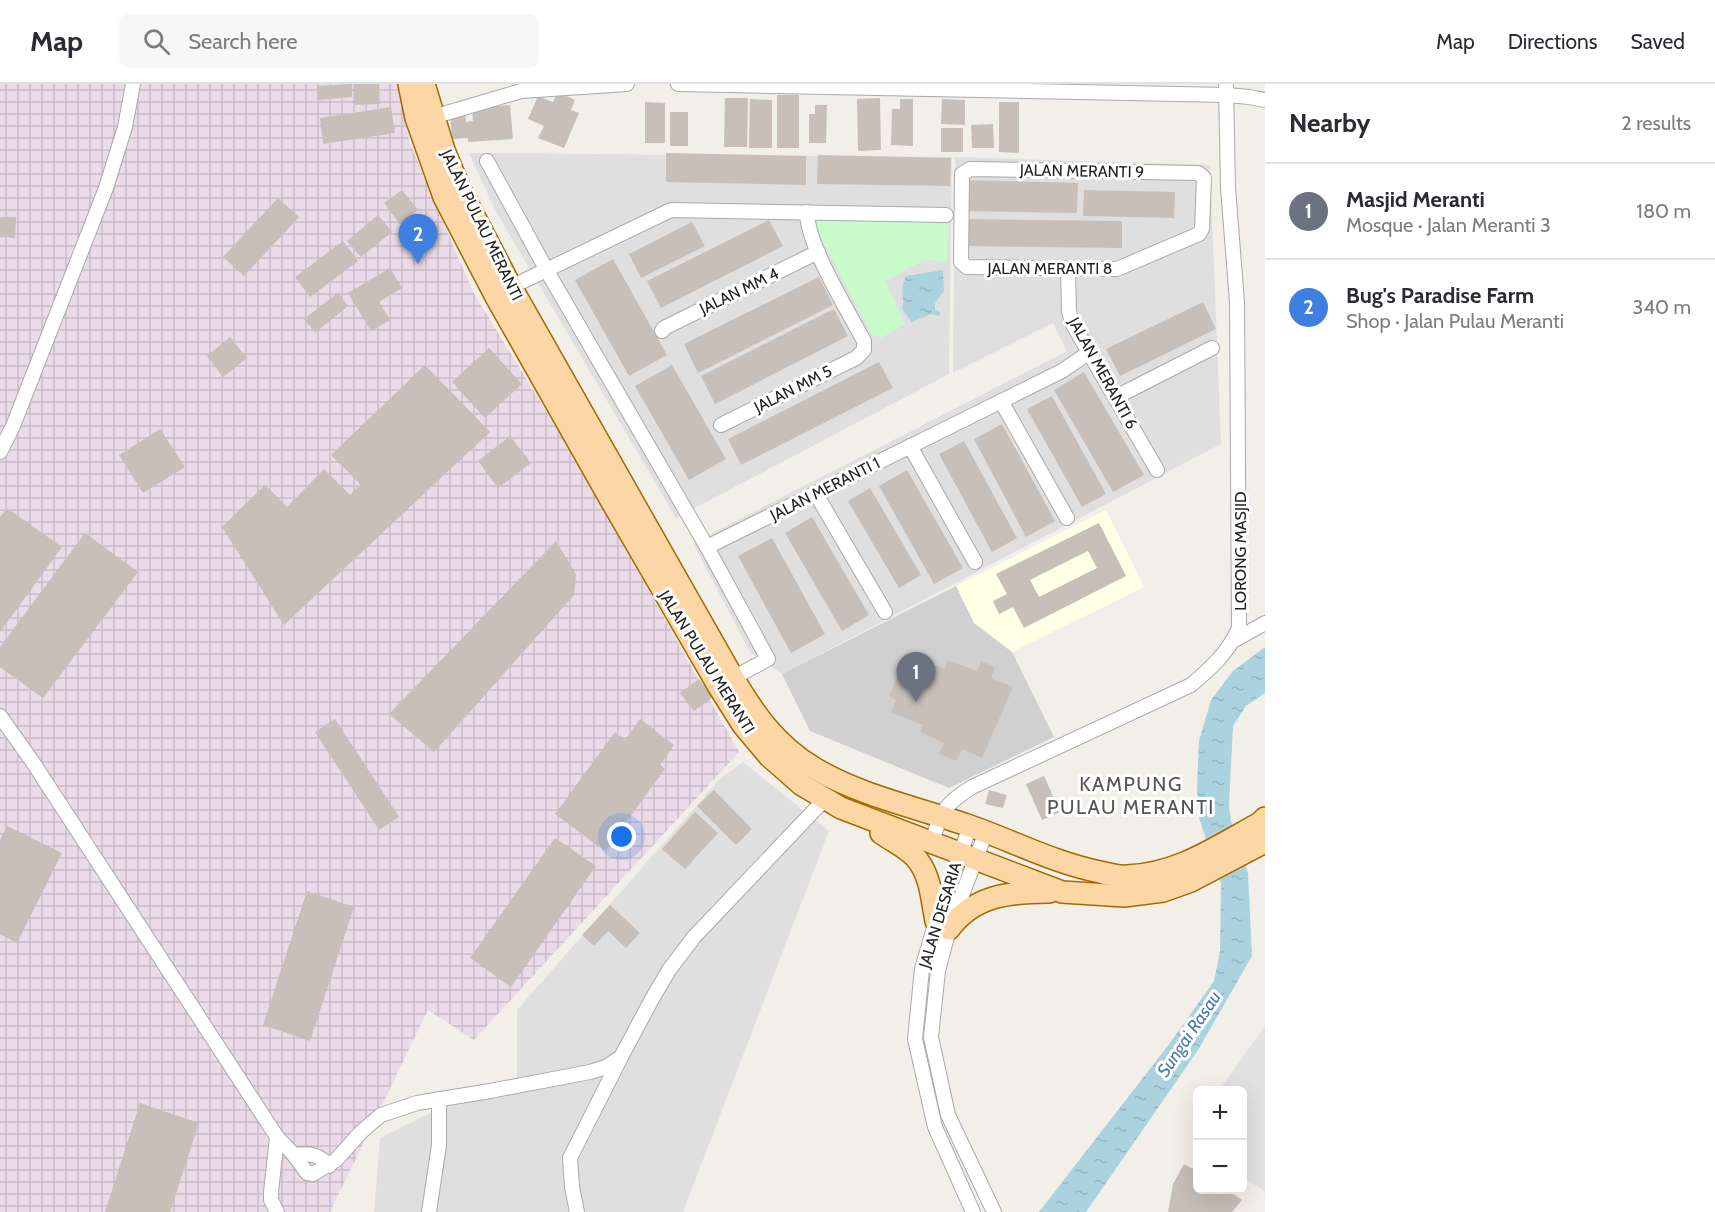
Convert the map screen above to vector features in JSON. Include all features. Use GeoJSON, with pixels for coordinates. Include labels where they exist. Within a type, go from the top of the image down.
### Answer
{"type":"FeatureCollection","features":[{"type":"Feature","properties":{"kind":"main road","name":"JALAN PULAU MERANTI"},"geometry":{"type":"LineString","coordinates":[[409,84],[416,118],[448,204],[495,295],[707,667],[743,725],[769,756],[802,785],[833,803],[1062,892],[1124,896],[1163,891],[1187,872],[1263,828]]}},
{"type":"Feature","properties":{"kind":"main road","name":"JALAN PULAU MERANTI"},"geometry":{"type":"LineString","coordinates":[[424,84],[444,150],[460,189],[511,287],[732,678],[755,716],[784,746],[814,768],[856,789],[941,815],[1075,867],[1124,876],[1187,872]]}},
{"type":"Feature","properties":{"kind":"main road"},"geometry":{"type":"LineString","coordinates":[[833,803],[907,850],[919,861],[943,925],[995,896],[1019,892],[1062,892]]}},
{"type":"Feature","properties":{"kind":"street"},"geometry":{"type":"LineString","coordinates":[[0,452],[13,426],[106,188],[125,127],[133,84]]}},
{"type":"Feature","properties":{"kind":"street"},"geometry":{"type":"LineString","coordinates":[[433,117],[521,91],[627,84]]}},
{"type":"Feature","properties":{"kind":"street"},"geometry":{"type":"LineString","coordinates":[[678,84],[1227,89],[1265,100]]}},
{"type":"Feature","properties":{"kind":"street","name":"LORONG MASJID"},"geometry":{"type":"LineString","coordinates":[[931,843],[946,805],[972,787],[1191,685],[1220,660],[1239,628],[1237,302],[1228,188],[1227,89]]}},
{"type":"Feature","properties":{"kind":"street"},"geometry":{"type":"LineString","coordinates":[[487,161],[547,271],[707,547],[768,659],[732,678]]}},
{"type":"Feature","properties":{"kind":"street","name":"JALAN MERANTI 9"},"geometry":{"type":"LineString","coordinates":[[962,218],[962,174],[970,169],[1198,173],[1204,178],[1203,219]]}},
{"type":"Feature","properties":{"kind":"street"},"geometry":{"type":"LineString","coordinates":[[511,287],[671,210],[946,215]]}},
{"type":"Feature","properties":{"kind":"street"},"geometry":{"type":"LineString","coordinates":[[807,212],[809,230],[818,252]]}},
{"type":"Feature","properties":{"kind":"street","name":"JALAN MERANTI 8"},"geometry":{"type":"LineString","coordinates":[[962,218],[961,262],[967,267],[1068,270],[1117,269],[1199,234],[1203,219]]}},
{"type":"Feature","properties":{"kind":"street","name":"JALAN MM 4"},"geometry":{"type":"LineString","coordinates":[[662,331],[818,252]]}},
{"type":"Feature","properties":{"kind":"street","name":"JALAN MM 5"},"geometry":{"type":"LineString","coordinates":[[721,425],[856,358],[864,350],[864,341],[818,252]]}},
{"type":"Feature","properties":{"kind":"street","name":"JALAN MERANTI 6"},"geometry":{"type":"LineString","coordinates":[[1068,270],[1069,311],[1072,322],[1157,470]]}},
{"type":"Feature","properties":{"kind":"street"},"geometry":{"type":"LineString","coordinates":[[1116,397],[1212,348]]}},
{"type":"Feature","properties":{"kind":"street","name":"JALAN MERANTI 1"},"geometry":{"type":"LineString","coordinates":[[707,547],[1062,371],[1090,352]]}},
{"type":"Feature","properties":{"kind":"street"},"geometry":{"type":"LineString","coordinates":[[1001,401],[1068,518]]}},
{"type":"Feature","properties":{"kind":"street"},"geometry":{"type":"LineString","coordinates":[[910,446],[975,562]]}},
{"type":"Feature","properties":{"kind":"street"},"geometry":{"type":"LineString","coordinates":[[816,494],[885,612]]}},
{"type":"Feature","properties":{"kind":"street"},"geometry":{"type":"LineString","coordinates":[[1233,641],[1265,623]]}},
{"type":"Feature","properties":{"kind":"street"},"geometry":{"type":"LineString","coordinates":[[0,716],[39,771],[277,1137],[294,1155],[315,1155],[329,1166],[360,1132],[381,1115],[417,1103],[490,1092],[590,1072],[606,1067],[621,1058]]}},
{"type":"Feature","properties":{"kind":"street"},"geometry":{"type":"LineString","coordinates":[[577,1212],[570,1158],[669,970],[694,937],[833,803]]}},
{"type":"Feature","properties":{"kind":"street","name":"JALAN DESARIA"},"geometry":{"type":"LineString","coordinates":[[973,1212],[934,1127],[915,1039],[922,969],[943,925],[978,829]]}},
{"type":"Feature","properties":{"kind":"street","name":"JALAN DESARIA"},"geometry":{"type":"LineString","coordinates":[[943,925],[931,1037],[948,1115],[994,1212]]}},
{"type":"Feature","properties":{"kind":"street"},"geometry":{"type":"LineString","coordinates":[[429,1212],[439,1145],[439,1099]]}},
{"type":"Feature","properties":{"kind":"street"},"geometry":{"type":"LineString","coordinates":[[277,1137],[271,1192],[271,1200],[277,1212]]}},
{"type":"Feature","properties":{"kind":"shaded area"},"geometry":{"type":"Polygon","coordinates":[[[0,84],[397,84],[410,143],[473,292],[575,458],[739,752],[474,1040],[428,1010],[330,1212],[0,1212],[0,84]]]}},
{"type":"Feature","properties":{"kind":"shaded area"},"geometry":{"type":"Polygon","coordinates":[[[469,153],[952,157],[949,374],[676,518],[495,210],[469,153]]]}},
{"type":"Feature","properties":{"kind":"shaded area"},"geometry":{"type":"Polygon","coordinates":[[[955,157],[1210,165],[1221,444],[782,674],[750,652],[693,543],[1067,351],[1053,323],[953,373],[955,157]]]}},
{"type":"Feature","properties":{"kind":"shaded area"},"geometry":{"type":"Polygon","coordinates":[[[1106,510],[1144,587],[1012,652],[974,623],[956,586],[1106,510]]]}},
{"type":"Feature","properties":{"kind":"shaded area"},"geometry":{"type":"Polygon","coordinates":[[[956,586],[974,623],[1012,652],[1054,737],[949,788],[810,731],[782,674],[956,586]]]}},
{"type":"Feature","properties":{"kind":"shaded area"},"geometry":{"type":"Polygon","coordinates":[[[743,762],[829,831],[683,1212],[374,1212],[380,1138],[436,1110],[517,1091],[517,1010],[720,779],[743,762]]]}},
{"type":"Feature","properties":{"kind":"shaded area"},"geometry":{"type":"Polygon","coordinates":[[[1265,1026],[1264,1191],[1247,1180],[1247,1086],[1222,1086],[1265,1026]]]}},
{"type":"Feature","properties":{"kind":"green space"},"geometry":{"type":"Polygon","coordinates":[[[823,218],[948,221],[947,261],[924,260],[885,281],[905,324],[881,338],[872,335],[816,229],[817,223],[823,218]]]}},
{"type":"Feature","properties":{"kind":"water"},"geometry":{"type":"Polygon","coordinates":[[[943,270],[944,291],[935,303],[935,310],[940,312],[940,316],[931,314],[912,322],[902,309],[902,290],[906,276],[943,270]]]}},
{"type":"Feature","properties":{"kind":"water","name":"Sungai Rasau"},"geometry":{"type":"Polygon","coordinates":[[[1265,647],[1265,693],[1246,706],[1233,726],[1229,805],[1231,821],[1248,873],[1252,956],[1198,1050],[1086,1212],[1039,1212],[1170,1043],[1214,981],[1220,951],[1221,883],[1199,818],[1197,787],[1199,741],[1211,700],[1233,671],[1265,647]]]}},
{"type":"Feature","properties":{"kind":"building"},"geometry":{"type":"Polygon","coordinates":[[[352,84],[352,97],[318,100],[317,86],[352,84]]]}},
{"type":"Feature","properties":{"kind":"building"},"geometry":{"type":"Polygon","coordinates":[[[355,84],[379,84],[380,104],[355,105],[355,84]]]}},
{"type":"Feature","properties":{"kind":"building"},"geometry":{"type":"Polygon","coordinates":[[[558,92],[575,100],[571,110],[579,113],[564,148],[538,138],[544,126],[528,119],[538,96],[553,102],[558,92]]]}},
{"type":"Feature","properties":{"kind":"building"},"geometry":{"type":"Polygon","coordinates":[[[777,95],[799,95],[799,148],[777,148],[777,95]]]}},
{"type":"Feature","properties":{"kind":"building"},"geometry":{"type":"Polygon","coordinates":[[[725,98],[748,98],[747,147],[724,147],[725,98]]]}},
{"type":"Feature","properties":{"kind":"building"},"geometry":{"type":"Polygon","coordinates":[[[880,98],[881,150],[858,151],[857,99],[880,98]]]}},
{"type":"Feature","properties":{"kind":"building"},"geometry":{"type":"Polygon","coordinates":[[[750,99],[772,100],[772,148],[749,148],[750,99]]]}},
{"type":"Feature","properties":{"kind":"building"},"geometry":{"type":"Polygon","coordinates":[[[900,99],[913,99],[913,146],[891,145],[892,109],[900,109],[900,99]]]}},
{"type":"Feature","properties":{"kind":"building"},"geometry":{"type":"Polygon","coordinates":[[[942,99],[965,100],[965,125],[941,124],[942,99]]]}},
{"type":"Feature","properties":{"kind":"building"},"geometry":{"type":"Polygon","coordinates":[[[645,102],[665,103],[665,143],[645,143],[645,102]]]}},
{"type":"Feature","properties":{"kind":"building"},"geometry":{"type":"Polygon","coordinates":[[[999,102],[1019,102],[1019,153],[999,152],[999,102]]]}},
{"type":"Feature","properties":{"kind":"building"},"geometry":{"type":"Polygon","coordinates":[[[510,105],[513,139],[468,142],[468,138],[452,139],[450,115],[465,114],[466,122],[473,121],[472,108],[510,105]]]}},
{"type":"Feature","properties":{"kind":"building"},"geometry":{"type":"Polygon","coordinates":[[[815,105],[827,105],[826,143],[809,143],[809,114],[815,114],[815,105]]]}},
{"type":"Feature","properties":{"kind":"building"},"geometry":{"type":"Polygon","coordinates":[[[391,107],[395,133],[323,144],[320,118],[391,107]]]}},
{"type":"Feature","properties":{"kind":"building"},"geometry":{"type":"Polygon","coordinates":[[[670,112],[688,112],[688,146],[670,146],[670,112]]]}},
{"type":"Feature","properties":{"kind":"building"},"geometry":{"type":"Polygon","coordinates":[[[993,124],[994,148],[972,148],[971,125],[993,124]]]}},
{"type":"Feature","properties":{"kind":"building"},"geometry":{"type":"Polygon","coordinates":[[[941,128],[963,128],[963,152],[941,152],[941,128]]]}},
{"type":"Feature","properties":{"kind":"building"},"geometry":{"type":"Polygon","coordinates":[[[666,153],[806,156],[806,185],[666,182],[666,153]]]}},
{"type":"Feature","properties":{"kind":"building"},"geometry":{"type":"Polygon","coordinates":[[[818,155],[951,158],[950,186],[817,184],[818,155]]]}},
{"type":"Feature","properties":{"kind":"building"},"geometry":{"type":"Polygon","coordinates":[[[964,180],[1078,183],[1077,213],[963,211],[964,180]]]}},
{"type":"Feature","properties":{"kind":"building"},"geometry":{"type":"Polygon","coordinates":[[[402,190],[418,210],[400,224],[384,203],[402,190]]]}},
{"type":"Feature","properties":{"kind":"building"},"geometry":{"type":"Polygon","coordinates":[[[1084,190],[1175,192],[1174,218],[1083,216],[1084,190]]]}},
{"type":"Feature","properties":{"kind":"building"},"geometry":{"type":"Polygon","coordinates":[[[278,198],[299,217],[244,276],[223,257],[278,198]]]}},
{"type":"Feature","properties":{"kind":"building"},"geometry":{"type":"Polygon","coordinates":[[[378,215],[392,232],[361,257],[347,241],[378,215]]]}},
{"type":"Feature","properties":{"kind":"building"},"geometry":{"type":"Polygon","coordinates":[[[0,217],[16,217],[15,238],[0,237],[0,217]]]}},
{"type":"Feature","properties":{"kind":"building"},"geometry":{"type":"Polygon","coordinates":[[[964,219],[1122,221],[1122,248],[964,246],[964,219]]]}},
{"type":"Feature","properties":{"kind":"building"},"geometry":{"type":"Polygon","coordinates":[[[769,220],[783,246],[661,308],[647,281],[769,220]]]}},
{"type":"Feature","properties":{"kind":"building"},"geometry":{"type":"Polygon","coordinates":[[[692,222],[705,246],[641,278],[629,254],[692,222]]]}},
{"type":"Feature","properties":{"kind":"building"},"geometry":{"type":"Polygon","coordinates":[[[343,241],[358,261],[310,297],[295,277],[343,241]]]}},
{"type":"Feature","properties":{"kind":"building"},"geometry":{"type":"Polygon","coordinates":[[[613,259],[667,355],[629,376],[575,280],[613,259]]]}},
{"type":"Feature","properties":{"kind":"building"},"geometry":{"type":"Polygon","coordinates":[[[390,268],[402,288],[379,302],[390,320],[371,331],[348,293],[390,268]]]}},
{"type":"Feature","properties":{"kind":"building"},"geometry":{"type":"Polygon","coordinates":[[[819,277],[833,305],[698,373],[684,344],[819,277]]]}},
{"type":"Feature","properties":{"kind":"building"},"geometry":{"type":"Polygon","coordinates":[[[338,293],[348,306],[315,333],[304,319],[338,293]]]}},
{"type":"Feature","properties":{"kind":"building"},"geometry":{"type":"Polygon","coordinates":[[[1203,302],[1216,329],[1120,376],[1106,349],[1203,302]]]}},
{"type":"Feature","properties":{"kind":"building"},"geometry":{"type":"Polygon","coordinates":[[[834,309],[848,336],[715,404],[701,376],[834,309]]]}},
{"type":"Feature","properties":{"kind":"building"},"geometry":{"type":"Polygon","coordinates":[[[230,337],[247,358],[223,377],[207,356],[230,337]]]}},
{"type":"Feature","properties":{"kind":"building"},"geometry":{"type":"Polygon","coordinates":[[[489,348],[522,384],[485,418],[452,382],[489,348]]]}},
{"type":"Feature","properties":{"kind":"building"},"geometry":{"type":"Polygon","coordinates":[[[879,362],[893,388],[741,465],[728,439],[879,362]]]}},
{"type":"Feature","properties":{"kind":"building"},"geometry":{"type":"Polygon","coordinates":[[[425,365],[490,432],[284,625],[222,527],[265,485],[287,507],[324,469],[350,495],[360,484],[331,455],[425,365]]]}},
{"type":"Feature","properties":{"kind":"building"},"geometry":{"type":"Polygon","coordinates":[[[672,365],[726,459],[689,480],[635,386],[672,365]]]}},
{"type":"Feature","properties":{"kind":"building"},"geometry":{"type":"Polygon","coordinates":[[[1084,372],[1144,475],[1113,492],[1054,390],[1084,372]]]}},
{"type":"Feature","properties":{"kind":"building"},"geometry":{"type":"Polygon","coordinates":[[[1052,396],[1106,494],[1082,507],[1027,409],[1052,396]]]}},
{"type":"Feature","properties":{"kind":"building"},"geometry":{"type":"Polygon","coordinates":[[[1002,424],[1055,521],[1026,537],[974,439],[1002,424]]]}},
{"type":"Feature","properties":{"kind":"building"},"geometry":{"type":"Polygon","coordinates":[[[160,429],[185,467],[143,493],[119,455],[160,429]]]}},
{"type":"Feature","properties":{"kind":"building"},"geometry":{"type":"Polygon","coordinates":[[[510,436],[531,463],[498,488],[478,461],[510,436]]]}},
{"type":"Feature","properties":{"kind":"building"},"geometry":{"type":"Polygon","coordinates":[[[964,441],[1017,538],[992,552],[939,454],[964,441]]]}},
{"type":"Feature","properties":{"kind":"building"},"geometry":{"type":"Polygon","coordinates":[[[907,470],[963,568],[934,584],[879,486],[907,470]]]}},
{"type":"Feature","properties":{"kind":"building"},"geometry":{"type":"Polygon","coordinates":[[[870,488],[921,575],[899,588],[848,501],[870,488]]]}},
{"type":"Feature","properties":{"kind":"building"},"geometry":{"type":"Polygon","coordinates":[[[7,508],[62,547],[0,632],[0,517],[7,508]]]}},
{"type":"Feature","properties":{"kind":"building"},"geometry":{"type":"Polygon","coordinates":[[[812,517],[869,615],[842,631],[785,533],[812,517]]]}},
{"type":"Feature","properties":{"kind":"building"},"geometry":{"type":"Polygon","coordinates":[[[1099,523],[1126,576],[1024,628],[1013,607],[999,614],[993,601],[1007,594],[996,574],[1099,523]],[[1088,551],[1030,580],[1039,597],[1097,568],[1088,551]]]}},
{"type":"Feature","properties":{"kind":"building"},"geometry":{"type":"Polygon","coordinates":[[[85,533],[138,572],[43,698],[0,667],[0,647],[85,533]]]}},
{"type":"Feature","properties":{"kind":"building"},"geometry":{"type":"Polygon","coordinates":[[[772,538],[825,634],[791,653],[738,556],[772,538]]]}},
{"type":"Feature","properties":{"kind":"building"},"geometry":{"type":"Polygon","coordinates":[[[556,541],[576,574],[574,595],[434,752],[389,714],[556,541]]]}},
{"type":"Feature","properties":{"kind":"building"},"geometry":{"type":"Polygon","coordinates":[[[917,657],[944,669],[948,660],[977,671],[981,661],[995,667],[991,678],[1013,687],[982,758],[962,749],[956,761],[939,754],[944,743],[920,732],[923,725],[891,712],[896,700],[889,696],[903,663],[912,667],[917,657]]]}},
{"type":"Feature","properties":{"kind":"building"},"geometry":{"type":"Polygon","coordinates":[[[699,679],[713,697],[694,711],[680,693],[699,679]]]}},
{"type":"Feature","properties":{"kind":"building"},"geometry":{"type":"Polygon","coordinates":[[[335,719],[399,817],[379,830],[315,732],[335,719]]]}},
{"type":"Feature","properties":{"kind":"building"},"geometry":{"type":"Polygon","coordinates":[[[640,719],[674,745],[660,765],[665,769],[605,851],[555,814],[615,732],[625,740],[640,719]]]}},
{"type":"Feature","properties":{"kind":"building"},"geometry":{"type":"Polygon","coordinates":[[[1044,776],[1060,812],[1042,820],[1026,784],[1044,776]]]}},
{"type":"Feature","properties":{"kind":"building"},"geometry":{"type":"Polygon","coordinates":[[[714,790],[752,829],[736,845],[697,806],[714,790]]]}},
{"type":"Feature","properties":{"kind":"building"},"geometry":{"type":"Polygon","coordinates":[[[989,790],[1007,795],[1003,808],[985,804],[989,790]]]}},
{"type":"Feature","properties":{"kind":"building"},"geometry":{"type":"Polygon","coordinates":[[[695,812],[718,833],[685,869],[662,849],[695,812]]]}},
{"type":"Feature","properties":{"kind":"building"},"geometry":{"type":"Polygon","coordinates":[[[7,826],[62,853],[17,943],[0,934],[0,840],[7,826]]]}},
{"type":"Feature","properties":{"kind":"building"},"geometry":{"type":"Polygon","coordinates":[[[555,838],[596,866],[511,987],[470,958],[555,838]]]}},
{"type":"Feature","properties":{"kind":"building"},"geometry":{"type":"Polygon","coordinates":[[[307,891],[354,907],[310,1041],[263,1025],[307,891]]]}},
{"type":"Feature","properties":{"kind":"building"},"geometry":{"type":"Polygon","coordinates":[[[610,905],[640,933],[626,948],[608,931],[594,946],[582,935],[610,905]]]}},
{"type":"Feature","properties":{"kind":"building"},"geometry":{"type":"Polygon","coordinates":[[[140,1103],[199,1123],[170,1212],[105,1212],[140,1103]]]}},
{"type":"Feature","properties":{"kind":"building"},"geometry":{"type":"Polygon","coordinates":[[[1184,1164],[1193,1169],[1193,1194],[1233,1194],[1242,1200],[1232,1212],[1168,1212],[1173,1184],[1184,1164]]]}},
{"type":"Feature","properties":{"kind":"place","name":"Bug's Paradise Farm"},"geometry":{"type":"Point","coordinates":[418,264]}},
{"type":"Feature","properties":{"kind":"place","name":"Masjid Meranti"},"geometry":{"type":"Point","coordinates":[916,702]}},
{"type":"Feature","properties":{"kind":"district","name":"KAMPUNG PULAU MERANTI"},"geometry":{"type":"Point","coordinates":[1131,796]}}]}
